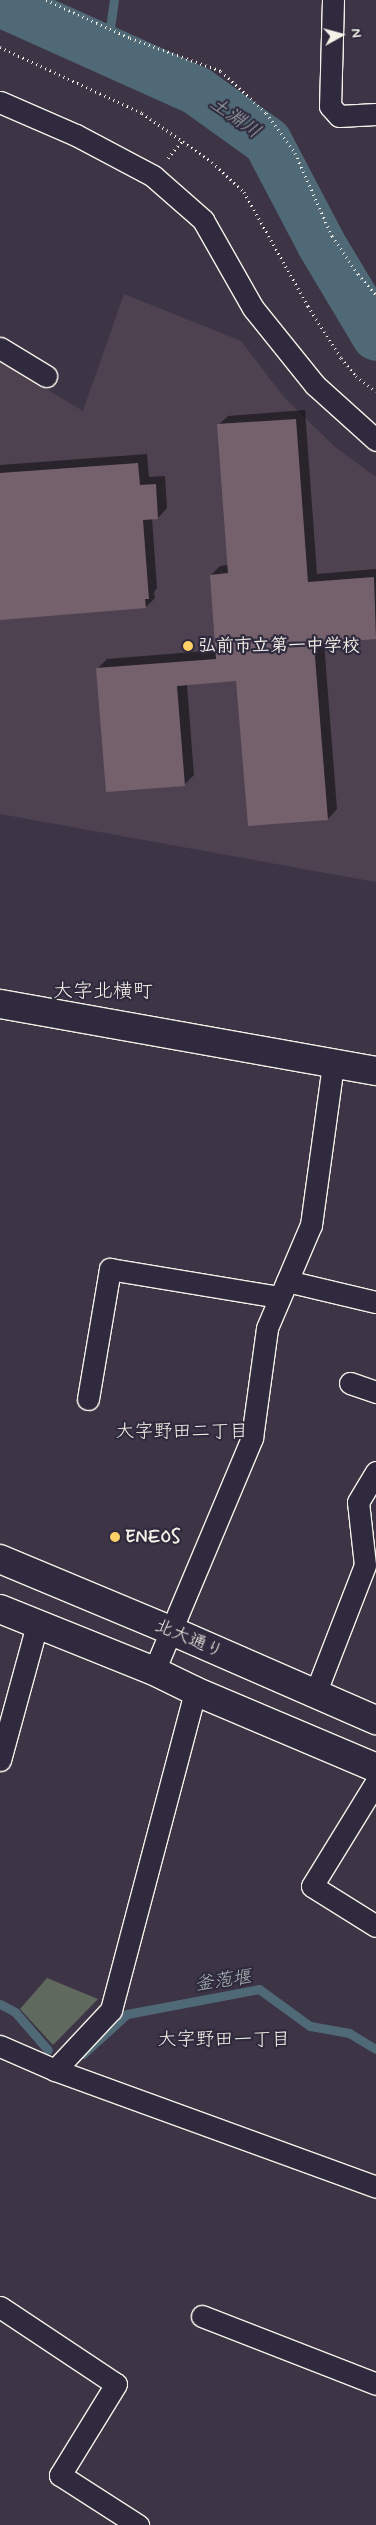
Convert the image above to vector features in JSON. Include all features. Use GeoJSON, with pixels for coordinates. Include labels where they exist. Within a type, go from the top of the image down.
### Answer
{"type":"FeatureCollection","features":[{"type":"Feature","properties":{"kind":"street"},"geometry":{"type":"LineString","coordinates":[[333,0],[330,106],[339,116],[376,114]]}},
{"type":"Feature","properties":{"kind":"street"},"geometry":{"type":"LineString","coordinates":[[0,102],[76,135],[154,176],[203,220],[253,308],[314,385],[376,440]]}},
{"type":"Feature","properties":{"kind":"street"},"geometry":{"type":"LineString","coordinates":[[0,348],[46,376]]}},
{"type":"Feature","properties":{"kind":"street"},"geometry":{"type":"LineString","coordinates":[[0,1004],[376,1071]]}},
{"type":"Feature","properties":{"kind":"street"},"geometry":{"type":"LineString","coordinates":[[154,1671],[252,1438],[266,1328],[311,1225],[333,1064]]}},
{"type":"Feature","properties":{"kind":"street"},"geometry":{"type":"LineString","coordinates":[[88,1399],[110,1270],[284,1289],[376,1302]]}},
{"type":"Feature","properties":{"kind":"street"},"geometry":{"type":"LineString","coordinates":[[350,1383],[376,1392]]}},
{"type":"Feature","properties":{"kind":"street"},"geometry":{"type":"LineString","coordinates":[[315,1694],[365,1565],[358,1502],[376,1472]]}},
{"type":"Feature","properties":{"kind":"street","name":"北大通り"},"geometry":{"type":"LineString","coordinates":[[0,1560],[172,1631],[376,1720]]}},
{"type":"Feature","properties":{"kind":"street"},"geometry":{"type":"LineString","coordinates":[[0,1610],[154,1671],[194,1691],[376,1768]]}},
{"type":"Feature","properties":{"kind":"street"},"geometry":{"type":"LineString","coordinates":[[0,1760],[37,1625]]}},
{"type":"Feature","properties":{"kind":"street"},"geometry":{"type":"LineString","coordinates":[[55,2070],[111,2010],[194,1691]]}},
{"type":"Feature","properties":{"kind":"street"},"geometry":{"type":"LineString","coordinates":[[376,1782],[312,1886],[376,1926]]}},
{"type":"Feature","properties":{"kind":"street"},"geometry":{"type":"LineString","coordinates":[[0,2046],[55,2070],[376,2187]]}},
{"type":"Feature","properties":{"kind":"street"},"geometry":{"type":"LineString","coordinates":[[0,2307],[116,2384],[60,2475],[138,2525]]}},
{"type":"Feature","properties":{"kind":"street"},"geometry":{"type":"LineString","coordinates":[[202,2316],[376,2384]]}},
{"type":"Feature","properties":{"kind":"path"},"geometry":{"type":"LineString","coordinates":[[46,0],[130,38],[221,71],[266,113],[295,153],[332,236],[358,274],[376,295]]}},
{"type":"Feature","properties":{"kind":"shaded area","name":"弘前市立第一中学校"},"geometry":{"type":"Polygon","coordinates":[[[124,294],[241,341],[283,396],[335,447],[376,477],[376,882],[0,814],[0,361],[83,411],[124,294]]]}},
{"type":"Feature","properties":{"kind":"green space"},"geometry":{"type":"Polygon","coordinates":[[[47,1978],[98,1999],[53,2045],[20,2009],[47,1978]]]}},
{"type":"Feature","properties":{"kind":"building"},"geometry":{"type":"Polygon","coordinates":[[[296,419],[308,582],[374,577],[376,639],[314,644],[328,820],[248,826],[236,681],[177,686],[185,786],[106,792],[96,668],[216,659],[210,575],[228,573],[217,424],[296,419]]]}},
{"type":"Feature","properties":{"kind":"building"},"geometry":{"type":"Polygon","coordinates":[[[138,463],[140,485],[156,484],[158,519],[143,520],[149,599],[145,599],[146,608],[0,620],[0,473],[138,463]]]}},
{"type":"Feature","properties":{"kind":"waterway"},"geometry":{"type":"LineString","coordinates":[[107,49],[114,0]]}},
{"type":"Feature","properties":{"kind":"waterway","name":"土淵川"},"geometry":{"type":"LineString","coordinates":[[0,2],[196,90],[267,141],[321,244],[376,336]]}},
{"type":"Feature","properties":{"kind":"waterway","name":"釜萢堰"},"geometry":{"type":"LineString","coordinates":[[83,2054],[127,2014],[259,1989],[310,2026],[349,2033],[376,2049]]}},
{"type":"Feature","properties":{"kind":"waterway","name":"釜萢堰"},"geometry":{"type":"LineString","coordinates":[[0,2004],[15,2012],[48,2050]]}},
{"type":"Feature","properties":{"kind":"place","name":"弘前市立第一中学校"},"geometry":{"type":"Point","coordinates":[188,646]}},
{"type":"Feature","properties":{"kind":"place","name":"ENEOS"},"geometry":{"type":"Point","coordinates":[115,1537]}},
{"type":"Feature","properties":{"kind":"district","name":"大字北横町"},"geometry":{"type":"Point","coordinates":[103,991]}},
{"type":"Feature","properties":{"kind":"district","name":"大字野田二丁目"},"geometry":{"type":"Point","coordinates":[182,1432]}},
{"type":"Feature","properties":{"kind":"district","name":"大字野田一丁目"},"geometry":{"type":"Point","coordinates":[224,2040]}}]}
